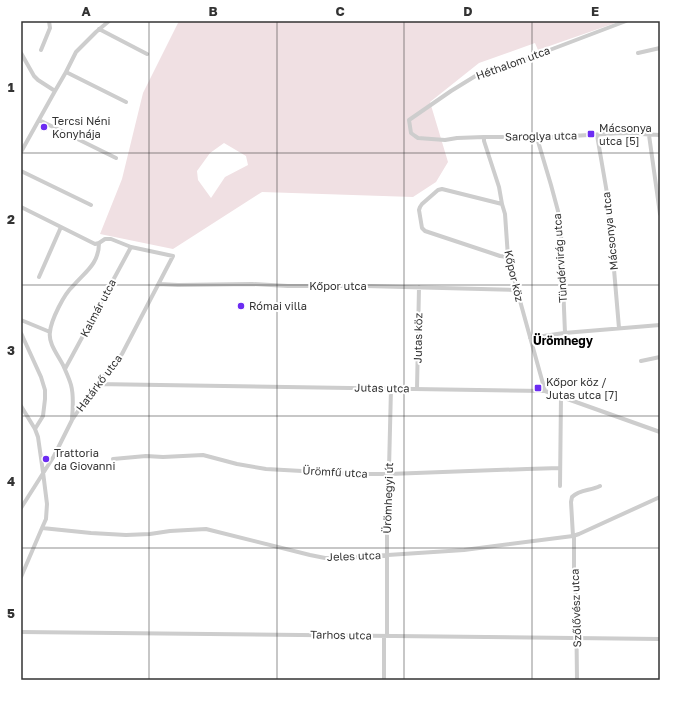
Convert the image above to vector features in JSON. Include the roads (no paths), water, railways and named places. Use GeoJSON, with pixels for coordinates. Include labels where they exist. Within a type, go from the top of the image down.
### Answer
{"type":"FeatureCollection","features":[{"type":"Feature","properties":{"kind":"street"},"geometry":{"type":"LineString","coordinates":[[21,152],[76,52],[109,21]]}},
{"type":"Feature","properties":{"kind":"street","name":"Héthalom utca"},"geometry":{"type":"LineString","coordinates":[[445,140],[418,138],[411,133],[409,120],[446,94],[477,75],[526,59],[626,21]]}},
{"type":"Feature","properties":{"kind":"street"},"geometry":{"type":"LineString","coordinates":[[41,50],[50,28],[49,22]]}},
{"type":"Feature","properties":{"kind":"street"},"geometry":{"type":"LineString","coordinates":[[99,29],[147,54]]}},
{"type":"Feature","properties":{"kind":"street"},"geometry":{"type":"LineString","coordinates":[[638,53],[660,48]]}},
{"type":"Feature","properties":{"kind":"street"},"geometry":{"type":"LineString","coordinates":[[21,53],[34,76],[55,91]]}},
{"type":"Feature","properties":{"kind":"street"},"geometry":{"type":"LineString","coordinates":[[66,72],[126,102]]}},
{"type":"Feature","properties":{"kind":"street"},"geometry":{"type":"LineString","coordinates":[[39,120],[116,158]]}},
{"type":"Feature","properties":{"kind":"street","name":"Saroglya utca"},"geometry":{"type":"LineString","coordinates":[[445,140],[484,137],[537,138],[621,133],[660,135]]}},
{"type":"Feature","properties":{"kind":"street"},"geometry":{"type":"LineString","coordinates":[[650,134],[660,214]]}},
{"type":"Feature","properties":{"kind":"street","name":"Mácsonya utca"},"geometry":{"type":"LineString","coordinates":[[597,135],[608,199],[619,328]]}},
{"type":"Feature","properties":{"kind":"street","name":"Kőpor köz"},"geometry":{"type":"LineString","coordinates":[[484,137],[499,187],[505,214],[508,257],[545,391]]}},
{"type":"Feature","properties":{"kind":"street","name":"Tündérvirág utca"},"geometry":{"type":"LineString","coordinates":[[537,138],[558,211],[561,236],[565,333]]}},
{"type":"Feature","properties":{"kind":"street"},"geometry":{"type":"LineString","coordinates":[[21,171],[91,205]]}},
{"type":"Feature","properties":{"kind":"street"},"geometry":{"type":"LineString","coordinates":[[502,204],[442,188],[422,204],[420,210],[422,228],[425,231],[500,256],[508,257]]}},
{"type":"Feature","properties":{"kind":"street"},"geometry":{"type":"LineString","coordinates":[[21,207],[95,244],[105,239],[111,239],[131,247]]}},
{"type":"Feature","properties":{"kind":"street"},"geometry":{"type":"LineString","coordinates":[[39,277],[61,227]]}},
{"type":"Feature","properties":{"kind":"street"},"geometry":{"type":"LineString","coordinates":[[72,420],[73,392],[65,370],[51,341],[50,332],[54,316],[64,298],[71,287],[93,264],[98,252],[99,243]]}},
{"type":"Feature","properties":{"kind":"street","name":"Határkő utca"},"geometry":{"type":"LineString","coordinates":[[21,508],[54,456],[72,420],[96,384],[122,354],[174,256],[131,247]]}},
{"type":"Feature","properties":{"kind":"street","name":"Kalmár utca"},"geometry":{"type":"LineString","coordinates":[[65,370],[131,247]]}},
{"type":"Feature","properties":{"kind":"street","name":"Kőpor utca"},"geometry":{"type":"LineString","coordinates":[[159,284],[258,284],[288,286],[336,285],[516,290]]}},
{"type":"Feature","properties":{"kind":"street","name":"Jutas köz"},"geometry":{"type":"LineString","coordinates":[[417,389],[419,287]]}},
{"type":"Feature","properties":{"kind":"street"},"geometry":{"type":"LineString","coordinates":[[21,320],[50,332]]}},
{"type":"Feature","properties":{"kind":"street"},"geometry":{"type":"LineString","coordinates":[[530,338],[619,328],[660,326]]}},
{"type":"Feature","properties":{"kind":"street"},"geometry":{"type":"LineString","coordinates":[[21,333],[41,377],[45,390],[44,416],[35,429]]}},
{"type":"Feature","properties":{"kind":"street"},"geometry":{"type":"LineString","coordinates":[[641,361],[660,357]]}},
{"type":"Feature","properties":{"kind":"street","name":"Jutas utca"},"geometry":{"type":"LineString","coordinates":[[96,384],[545,391],[660,432]]}},
{"type":"Feature","properties":{"kind":"street","name":"Ürömhegyi út"},"geometry":{"type":"LineString","coordinates":[[384,680],[384,637],[387,634],[386,555],[391,388]]}},
{"type":"Feature","properties":{"kind":"street"},"geometry":{"type":"LineString","coordinates":[[560,486],[561,396]]}},
{"type":"Feature","properties":{"kind":"street"},"geometry":{"type":"LineString","coordinates":[[21,406],[35,429],[40,446],[47,504],[46,519],[21,577]]}},
{"type":"Feature","properties":{"kind":"street","name":"Ürömfű utca"},"geometry":{"type":"LineString","coordinates":[[113,459],[146,456],[163,457],[203,455],[237,464],[266,468],[333,473],[389,474],[560,468]]}},
{"type":"Feature","properties":{"kind":"street","name":"Szőlővész utca"},"geometry":{"type":"LineString","coordinates":[[577,680],[574,536],[571,502],[572,497],[579,492],[600,486]]}},
{"type":"Feature","properties":{"kind":"street","name":"Jeles utca"},"geometry":{"type":"LineString","coordinates":[[42,528],[126,535],[206,529],[310,555],[325,558],[342,558],[464,550],[574,536],[660,498]]}},
{"type":"Feature","properties":{"kind":"street","name":"Tarhos utca"},"geometry":{"type":"LineString","coordinates":[[21,632],[660,639]]}},
{"type":"Feature","properties":{"kind":"place","name":"Tercsi Néni Konyhája"},"geometry":{"type":"Point","coordinates":[44,127]}},
{"type":"Feature","properties":{"kind":"place","name":"Mácsonya utca [5]"},"geometry":{"type":"Point","coordinates":[591,134]}},
{"type":"Feature","properties":{"kind":"place","name":"Római villa"},"geometry":{"type":"Point","coordinates":[241,306]}},
{"type":"Feature","properties":{"kind":"place","name":"Kőpor köz / Jutas utca [7]"},"geometry":{"type":"Point","coordinates":[538,388]}},
{"type":"Feature","properties":{"kind":"place","name":"Trattoria da Giovanni"},"geometry":{"type":"Point","coordinates":[46,459]}},
{"type":"Feature","properties":{"kind":"district","name":"Ürömhegy"},"geometry":{"type":"Point","coordinates":[563,341]}}]}
